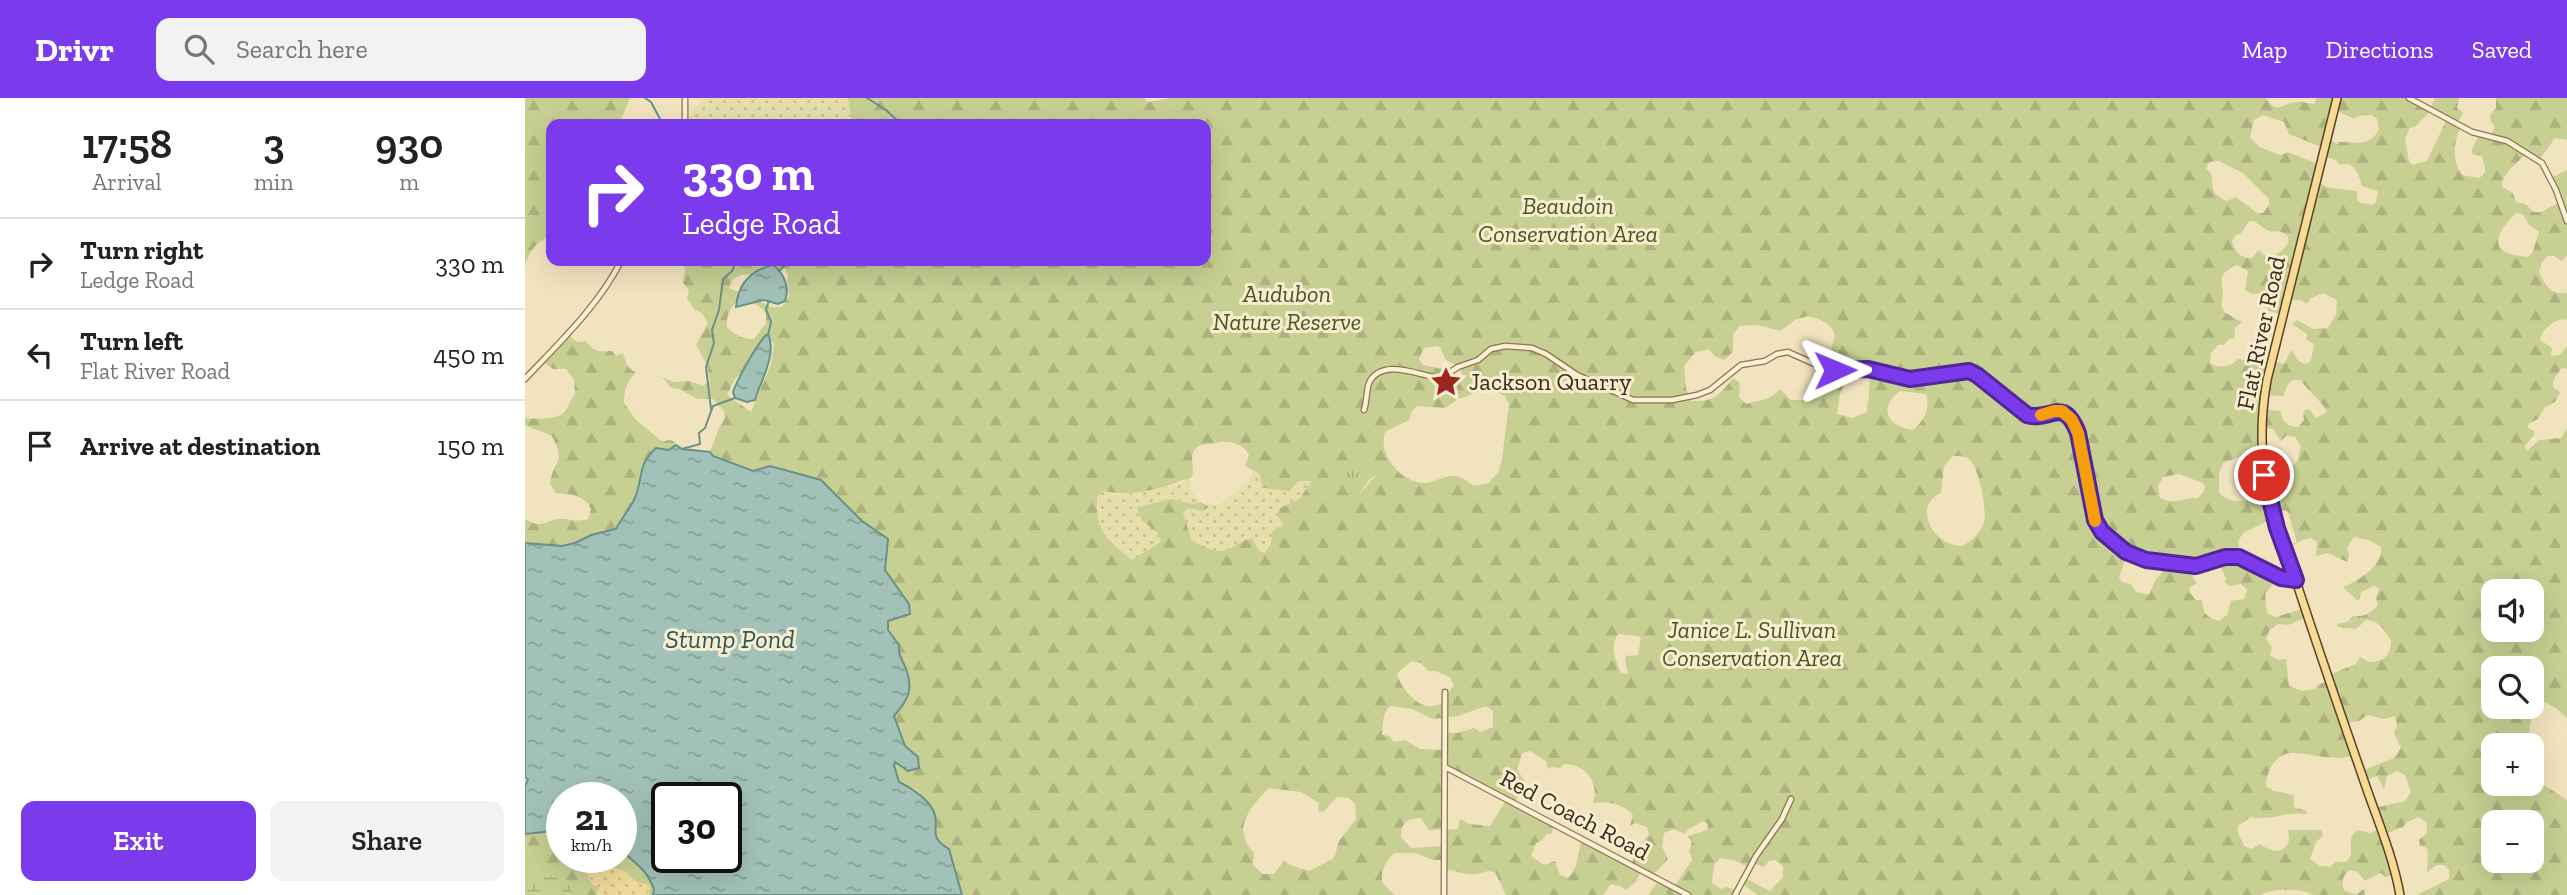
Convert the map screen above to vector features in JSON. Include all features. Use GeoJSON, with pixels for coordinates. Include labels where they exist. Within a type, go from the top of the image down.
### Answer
{"type":"FeatureCollection","features":[{"type":"Feature","properties":{"kind":"main road","name":"Flat River Road"},"geometry":{"type":"LineString","coordinates":[[2337,98],[2267,380],[2262,420],[2264,475],[2277,528],[2378,821],[2400,895]]}},
{"type":"Feature","properties":{"kind":"street"},"geometry":{"type":"LineString","coordinates":[[685,98],[685,119]]}},
{"type":"Feature","properties":{"kind":"street"},"geometry":{"type":"LineString","coordinates":[[2409,98],[2472,132],[2507,141],[2542,163],[2567,220]]}},
{"type":"Feature","properties":{"kind":"street"},"geometry":{"type":"LineString","coordinates":[[525,379],[583,314],[618,266]]}},
{"type":"Feature","properties":{"kind":"street"},"geometry":{"type":"LineString","coordinates":[[1364,410],[1370,381],[1378,374],[1401,369],[1441,378],[1458,367],[1478,360],[1491,349],[1505,346],[1532,348],[1577,375],[1633,400],[1672,400],[1697,395],[1710,390],[1741,365],[1765,361],[1777,354],[1788,352],[1828,370],[1868,369],[1910,379],[1969,371],[2027,415],[2034,417],[2057,411],[2067,415],[2079,436],[2095,520],[2102,532],[2126,552],[2146,560],[2196,566],[2225,557],[2239,557],[2281,578],[2296,580]]}},
{"type":"Feature","properties":{"kind":"street"},"geometry":{"type":"LineString","coordinates":[[1444,895],[1445,692]]}},
{"type":"Feature","properties":{"kind":"street","name":"Red Coach Road"},"geometry":{"type":"LineString","coordinates":[[1445,767],[1688,895]]}},
{"type":"Feature","properties":{"kind":"street"},"geometry":{"type":"LineString","coordinates":[[1735,895],[1756,856],[1782,819],[1791,799]]}},
{"type":"Feature","properties":{"kind":"shaded area"},"geometry":{"type":"Polygon","coordinates":[[[704,98],[848,98],[851,119],[687,119],[704,98]]]}},
{"type":"Feature","properties":{"kind":"shaded area"},"geometry":{"type":"Polygon","coordinates":[[[1253,471],[1261,474],[1261,482],[1294,487],[1299,481],[1312,481],[1299,499],[1280,508],[1284,525],[1265,554],[1236,545],[1228,550],[1209,551],[1192,541],[1183,513],[1188,508],[1202,511],[1209,507],[1207,504],[1219,505],[1249,481],[1253,471]]]}},
{"type":"Feature","properties":{"kind":"shaded area"},"geometry":{"type":"Polygon","coordinates":[[[1190,479],[1190,489],[1200,503],[1192,504],[1172,499],[1137,507],[1141,520],[1158,533],[1161,542],[1149,551],[1132,560],[1101,532],[1097,517],[1097,497],[1103,491],[1118,495],[1147,491],[1173,486],[1190,479]]]}},
{"type":"Feature","properties":{"kind":"green space"},"geometry":{"type":"Polygon","coordinates":[[[525,98],[630,98],[621,119],[546,119],[546,239],[534,247],[525,266],[525,98]]]}},
{"type":"Feature","properties":{"kind":"green space"},"geometry":{"type":"Polygon","coordinates":[[[848,98],[1144,98],[1148,102],[1171,98],[2266,98],[2274,106],[2280,107],[2296,102],[2314,104],[2317,98],[2412,98],[2430,109],[2435,98],[2459,98],[2457,108],[2463,113],[2457,124],[2461,127],[2456,138],[2455,157],[2462,175],[2479,178],[2484,174],[2485,165],[2482,156],[2472,154],[2472,149],[2479,135],[2491,136],[2495,126],[2490,115],[2496,108],[2496,98],[2567,98],[2567,140],[2555,138],[2539,160],[2526,153],[2508,172],[2502,187],[2513,193],[2516,202],[2526,204],[2533,212],[2541,212],[2560,202],[2551,178],[2567,170],[2567,255],[2562,261],[2548,256],[2542,262],[2539,272],[2549,288],[2567,293],[2567,320],[2558,320],[2550,325],[2540,340],[2552,348],[2551,356],[2560,355],[2567,346],[2567,369],[2562,368],[2554,379],[2553,387],[2560,392],[2555,402],[2545,407],[2538,419],[2528,424],[2534,435],[2524,447],[2528,450],[2539,440],[2561,438],[2567,428],[2567,718],[2544,703],[2544,656],[2481,656],[2481,719],[2532,719],[2529,733],[2481,733],[2481,796],[2544,796],[2544,785],[2567,800],[2567,895],[2417,895],[2449,879],[2449,870],[2444,865],[2437,865],[2427,872],[2428,850],[2420,846],[2419,840],[2427,833],[2426,822],[2418,817],[2383,835],[2394,875],[2386,877],[2380,873],[2365,881],[2358,872],[2350,870],[2346,874],[2343,879],[2345,891],[2356,894],[2364,889],[2365,895],[2313,895],[2287,890],[2260,895],[1758,895],[1742,884],[1745,878],[1770,891],[1783,877],[1783,866],[1775,860],[1769,861],[1764,867],[1753,863],[1750,868],[1734,860],[1720,858],[1714,865],[1712,883],[1721,889],[1727,887],[1737,891],[1736,895],[1648,895],[1659,880],[1674,887],[1692,860],[1689,851],[1692,842],[1688,836],[1707,830],[1708,825],[1704,821],[1687,830],[1686,834],[1673,829],[1664,833],[1662,847],[1668,859],[1652,876],[1641,871],[1636,882],[1626,890],[1611,884],[1603,895],[1506,895],[1495,872],[1464,874],[1445,869],[1444,860],[1433,860],[1415,853],[1394,853],[1385,865],[1382,879],[1395,895],[962,895],[953,859],[935,835],[934,813],[917,790],[899,782],[894,765],[895,762],[899,764],[918,757],[905,746],[894,716],[905,700],[908,681],[899,645],[888,630],[888,621],[904,617],[909,604],[885,570],[888,539],[862,521],[821,480],[770,466],[750,471],[713,456],[710,452],[725,418],[724,411],[713,399],[698,399],[671,388],[664,379],[652,374],[675,382],[690,381],[703,386],[710,381],[707,365],[696,345],[708,323],[687,299],[689,290],[683,283],[684,266],[1211,266],[1211,119],[851,119],[848,98]],[[2335,110],[2327,139],[2338,144],[2371,139],[2379,130],[2377,119],[2372,115],[2354,119],[2335,110]],[[2431,110],[2416,126],[2410,128],[2405,138],[2409,162],[2413,165],[2427,161],[2447,119],[2431,110]],[[2263,115],[2254,120],[2250,137],[2259,147],[2280,155],[2288,152],[2320,165],[2317,182],[2330,188],[2357,191],[2357,200],[2361,203],[2372,205],[2376,202],[2378,191],[2362,186],[2352,166],[2340,165],[2336,160],[2323,156],[2324,148],[2289,134],[2284,122],[2263,115]],[[2219,161],[2209,162],[2206,169],[2211,173],[2215,193],[2227,201],[2236,197],[2257,213],[2263,213],[2269,205],[2269,199],[2243,173],[2219,161]],[[2517,213],[2503,229],[2498,244],[2505,252],[2528,257],[2532,254],[2539,232],[2529,225],[2523,214],[2517,213]],[[2254,221],[2248,222],[2232,241],[2234,248],[2245,257],[2252,258],[2259,250],[2264,255],[2273,256],[2284,249],[2288,241],[2286,235],[2279,231],[2270,232],[2254,221]],[[2237,265],[2224,274],[2221,282],[2221,305],[2224,312],[2242,322],[2235,328],[2234,338],[2224,345],[2218,345],[2211,353],[2210,363],[2225,366],[2238,359],[2250,361],[2255,356],[2284,364],[2291,350],[2300,362],[2306,364],[2311,361],[2314,344],[2306,339],[2307,334],[2292,324],[2297,320],[2313,329],[2328,328],[2336,314],[2337,300],[2323,293],[2311,298],[2307,304],[2301,300],[2287,300],[2282,314],[2268,311],[2268,297],[2264,293],[2252,294],[2245,290],[2248,271],[2237,265]],[[784,267],[770,273],[745,274],[735,278],[729,288],[772,307],[782,307],[789,297],[788,275],[784,267]],[[738,300],[729,312],[727,327],[742,337],[754,339],[766,323],[766,313],[757,305],[738,300]],[[1808,316],[1795,320],[1780,331],[1758,325],[1740,326],[1733,334],[1733,352],[1724,360],[1714,356],[1709,349],[1696,352],[1684,366],[1686,388],[1691,401],[1715,397],[1733,378],[1740,383],[1739,397],[1746,404],[1769,398],[1780,389],[1791,400],[1812,400],[1820,394],[1835,335],[1833,331],[1821,320],[1808,316]],[[765,336],[745,370],[735,379],[727,395],[751,412],[771,364],[774,343],[765,336]],[[1440,347],[1424,348],[1419,359],[1423,365],[1442,369],[1442,385],[1453,386],[1462,381],[1460,369],[1446,360],[1440,347]],[[1863,375],[1846,381],[1840,394],[1837,414],[1853,418],[1867,412],[1870,381],[1863,375]],[[2292,380],[2283,396],[2265,395],[2263,409],[2281,411],[2282,418],[2291,426],[2298,427],[2304,420],[2305,409],[2310,410],[2316,418],[2327,412],[2301,380],[2292,380]],[[1486,388],[1445,408],[1417,406],[1409,420],[1385,432],[1385,449],[1392,465],[1406,477],[1423,483],[1458,476],[1474,486],[1489,483],[1499,471],[1502,459],[1509,404],[1505,396],[1486,388]],[[1900,391],[1889,404],[1888,416],[1892,421],[1913,430],[1920,423],[1928,404],[1926,394],[1900,391]],[[2262,427],[2260,455],[2239,457],[2223,463],[2219,473],[2219,492],[2230,500],[2242,501],[2268,496],[2268,491],[2281,488],[2282,467],[2292,466],[2297,462],[2301,446],[2295,437],[2287,435],[2281,441],[2273,429],[2262,427]],[[1229,442],[1199,446],[1195,449],[1192,457],[1193,472],[1189,479],[1144,491],[1103,491],[1097,497],[1097,509],[1104,534],[1132,560],[1161,542],[1158,533],[1141,520],[1137,507],[1172,499],[1192,504],[1201,502],[1209,507],[1202,511],[1188,508],[1183,513],[1192,541],[1220,551],[1252,538],[1259,551],[1265,553],[1271,544],[1272,532],[1284,525],[1278,516],[1280,508],[1299,499],[1312,481],[1299,481],[1289,491],[1265,488],[1260,474],[1245,466],[1249,455],[1244,448],[1229,442]],[[1953,456],[1944,466],[1941,493],[1932,499],[1928,506],[1929,524],[1942,539],[1962,546],[1978,533],[1985,516],[1979,479],[1969,459],[1953,456]],[[1377,461],[1343,468],[1338,472],[1337,478],[1348,489],[1350,502],[1382,470],[1377,461]],[[2179,474],[2163,477],[2158,486],[2160,498],[2174,501],[2198,498],[2205,486],[2179,474]],[[2284,510],[2275,513],[2274,519],[2244,532],[2238,541],[2236,556],[2276,577],[2266,592],[2268,614],[2276,617],[2305,608],[2308,617],[2288,625],[2278,624],[2269,631],[2266,639],[2272,647],[2270,655],[2278,660],[2286,659],[2289,686],[2302,691],[2315,689],[2330,680],[2329,675],[2356,664],[2360,657],[2369,662],[2386,657],[2391,640],[2378,624],[2366,620],[2356,629],[2338,627],[2337,624],[2347,622],[2353,616],[2367,614],[2378,605],[2376,598],[2379,588],[2374,586],[2361,592],[2360,599],[2357,600],[2343,587],[2362,577],[2374,566],[2381,554],[2381,547],[2369,540],[2354,537],[2347,548],[2347,562],[2328,553],[2316,556],[2317,542],[2311,538],[2286,549],[2285,547],[2297,542],[2288,512],[2284,510]],[[2127,554],[2119,578],[2122,582],[2131,584],[2136,592],[2149,595],[2156,579],[2162,573],[2162,563],[2127,554]],[[2218,562],[2194,566],[2193,578],[2197,583],[2190,587],[2189,592],[2196,600],[2202,600],[2206,614],[2219,621],[2227,615],[2231,601],[2244,599],[2247,590],[2241,584],[2229,586],[2218,562]],[[1618,634],[1614,653],[1617,663],[1621,673],[1628,674],[1626,656],[1638,655],[1641,638],[1618,634]],[[1411,661],[1397,674],[1413,699],[1423,705],[1432,706],[1446,702],[1446,695],[1454,686],[1451,678],[1436,671],[1428,671],[1421,663],[1411,661]],[[1391,706],[1383,719],[1382,735],[1389,736],[1394,742],[1405,740],[1420,749],[1445,750],[1446,732],[1457,733],[1474,728],[1480,732],[1493,727],[1493,711],[1486,706],[1458,716],[1433,719],[1412,709],[1391,706]],[[2368,715],[2359,721],[2346,723],[2354,756],[2339,758],[2294,753],[2277,759],[2270,769],[2266,786],[2274,791],[2294,795],[2294,807],[2306,811],[2307,814],[2251,817],[2239,825],[2237,830],[2244,846],[2252,849],[2259,844],[2272,850],[2280,850],[2289,841],[2288,830],[2322,830],[2323,836],[2316,842],[2310,859],[2320,866],[2330,867],[2335,862],[2346,862],[2349,858],[2351,839],[2357,830],[2370,833],[2381,829],[2375,808],[2405,801],[2411,792],[2405,775],[2397,771],[2387,776],[2384,789],[2377,776],[2364,780],[2364,770],[2394,758],[2401,748],[2394,733],[2397,726],[2395,716],[2383,719],[2368,715]],[[1530,751],[1522,753],[1517,770],[1525,781],[1515,802],[1555,824],[1551,834],[1536,843],[1531,856],[1544,865],[1555,861],[1560,875],[1568,878],[1572,874],[1582,840],[1631,864],[1642,842],[1649,835],[1647,827],[1635,823],[1630,826],[1633,815],[1619,805],[1593,803],[1593,782],[1579,767],[1564,764],[1560,768],[1548,769],[1546,761],[1530,751]],[[1446,769],[1444,829],[1429,830],[1421,818],[1416,818],[1406,822],[1401,837],[1411,848],[1444,846],[1445,830],[1458,829],[1460,819],[1469,824],[1490,826],[1507,799],[1446,769]],[[1269,788],[1250,811],[1244,835],[1254,853],[1253,865],[1263,874],[1274,874],[1284,861],[1309,871],[1331,860],[1335,856],[1339,841],[1356,819],[1355,804],[1349,798],[1337,797],[1323,812],[1318,811],[1319,803],[1301,792],[1269,788]]]}},
{"type":"Feature","properties":{"kind":"green space"},"geometry":{"type":"Polygon","coordinates":[[[567,334],[577,342],[586,341],[597,351],[612,351],[616,356],[623,353],[629,367],[636,372],[627,386],[624,403],[636,420],[663,442],[674,441],[676,445],[669,450],[656,448],[649,455],[642,467],[634,500],[616,529],[562,546],[525,543],[525,519],[541,524],[559,519],[588,519],[591,509],[581,498],[556,493],[550,484],[559,458],[552,436],[525,425],[525,418],[547,418],[562,414],[575,394],[574,379],[566,369],[553,369],[543,361],[567,334]]]}},
{"type":"Feature","properties":{"kind":"green space"},"geometry":{"type":"Polygon","coordinates":[[[1377,460],[1383,470],[1370,479],[1354,501],[1349,503],[1345,487],[1337,478],[1337,472],[1343,468],[1377,460]]]}},
{"type":"Feature","properties":{"kind":"green space"},"geometry":{"type":"Polygon","coordinates":[[[546,830],[546,873],[588,873],[590,881],[599,887],[597,895],[575,895],[566,881],[525,867],[525,834],[546,830]]]}},
{"type":"Feature","properties":{"kind":"green space"},"geometry":{"type":"Polygon","coordinates":[[[637,864],[647,875],[654,889],[653,895],[647,895],[649,893],[626,873],[637,873],[637,864]]]}},
{"type":"Feature","properties":{"kind":"green space"},"geometry":{"type":"Polygon","coordinates":[[[525,867],[566,881],[575,895],[525,895],[525,867]]]}},
{"type":"Feature","properties":{"kind":"sand"},"geometry":{"type":"Polygon","coordinates":[[[587,873],[626,873],[636,883],[648,884],[650,888],[647,895],[597,895],[599,887],[593,885],[587,873]]]}},
{"type":"Feature","properties":{"kind":"water"},"geometry":{"type":"Polygon","coordinates":[[[774,266],[780,272],[787,291],[785,301],[778,304],[764,300],[736,307],[740,291],[747,279],[765,267],[774,266]]]}},
{"type":"Feature","properties":{"kind":"water"},"geometry":{"type":"Polygon","coordinates":[[[766,335],[769,336],[771,352],[755,400],[747,402],[735,398],[733,392],[739,379],[766,335]]]}},
{"type":"Feature","properties":{"kind":"water","name":"Stump Pond"},"geometry":{"type":"Polygon","coordinates":[[[676,445],[682,449],[710,452],[713,456],[753,471],[770,466],[821,480],[862,521],[888,539],[885,570],[909,604],[910,614],[888,621],[888,630],[899,645],[909,681],[909,693],[894,716],[905,746],[918,757],[919,768],[908,771],[895,762],[894,765],[899,782],[919,794],[933,810],[936,835],[949,849],[962,895],[653,895],[654,889],[647,875],[637,864],[637,782],[546,782],[546,832],[525,834],[525,786],[528,779],[525,777],[525,543],[562,546],[616,529],[634,500],[643,467],[656,448],[669,450],[676,445]]]}},
{"type":"Feature","properties":{"kind":"waterway"},"geometry":{"type":"LineString","coordinates":[[645,98],[651,102],[660,119]]}},
{"type":"Feature","properties":{"kind":"waterway"},"geometry":{"type":"LineString","coordinates":[[867,98],[896,119]]}},
{"type":"Feature","properties":{"kind":"waterway"},"geometry":{"type":"LineString","coordinates":[[711,409],[706,367],[714,343],[712,330],[719,310],[723,279],[734,266]]}},
{"type":"Feature","properties":{"kind":"waterway"},"geometry":{"type":"LineString","coordinates":[[779,271],[784,266]]}},
{"type":"Feature","properties":{"kind":"waterway"},"geometry":{"type":"LineString","coordinates":[[768,335],[771,322],[766,309],[769,301]]}},
{"type":"Feature","properties":{"kind":"waterway"},"geometry":{"type":"LineString","coordinates":[[682,449],[700,444],[699,433],[705,428],[713,406],[735,398]]}},
{"type":"Feature","properties":{"kind":"slow traffic"},"geometry":{"type":"LineString","coordinates":[[2041,415],[2062,411],[2075,426],[2095,521]]}},
{"type":"Feature","properties":{"kind":"place","name":"Jackson Quarry"},"geometry":{"type":"Point","coordinates":[1446,382]}},
{"type":"Feature","properties":{"kind":"route"},"geometry":{"type":"LineString","coordinates":[[1835,370],[1864,368],[1910,379],[1969,371],[2027,415],[2034,417],[2062,411],[2072,420],[2078,433],[2096,523],[2120,548],[2134,557],[2146,560],[2196,566],[2225,557],[2239,557],[2281,578],[2296,580],[2277,528],[2264,475]]}},
{"type":"Feature","properties":{"kind":"park label","name":"Beaudoin Conservation Area"},"geometry":{"type":"Point","coordinates":[1568,220]}},
{"type":"Feature","properties":{"kind":"park label","name":"Audubon Nature Reserve"},"geometry":{"type":"Point","coordinates":[1287,308]}},
{"type":"Feature","properties":{"kind":"park label","name":"Janice L. Sullivan Conservation Area"},"geometry":{"type":"Point","coordinates":[1752,644]}}]}
